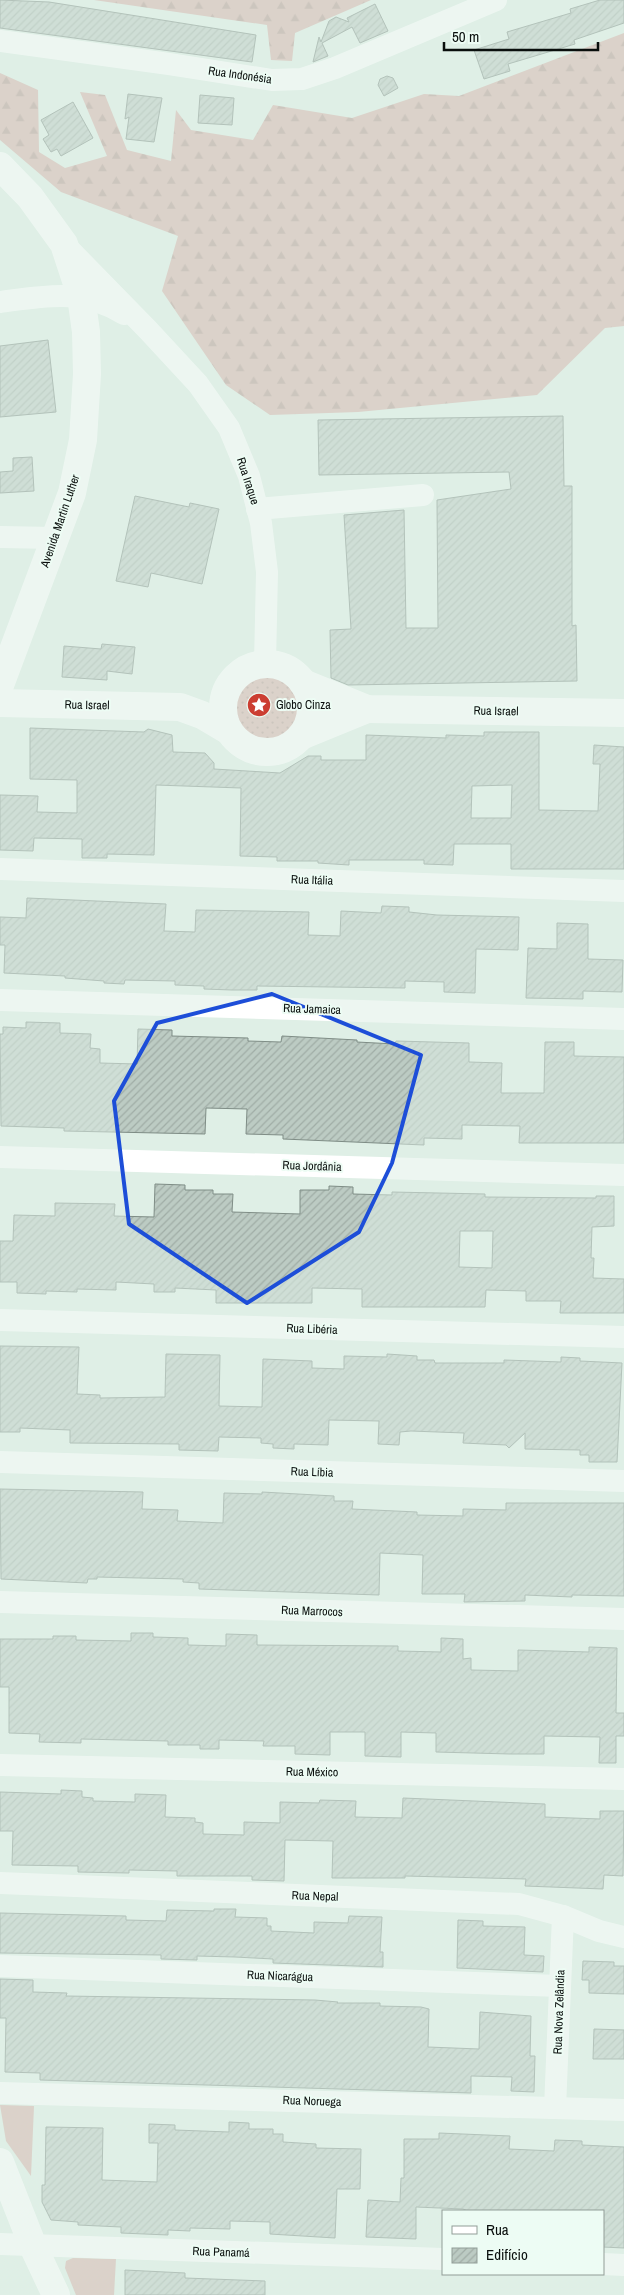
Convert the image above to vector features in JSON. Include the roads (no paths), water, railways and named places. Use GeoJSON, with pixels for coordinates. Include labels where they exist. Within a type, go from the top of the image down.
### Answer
{"type":"FeatureCollection","features":[{"type":"Feature","properties":{"kind":"street","name":"Rua Indonésia"},"geometry":{"type":"LineString","coordinates":[[0,41],[272,80],[302,79],[335,68],[496,0]]}},
{"type":"Feature","properties":{"kind":"street","name":"Avenida Martin Luther"},"geometry":{"type":"LineString","coordinates":[[0,166],[30,197],[64,244],[81,296],[86,332],[87,374],[83,440],[72,493],[0,685]]}},
{"type":"Feature","properties":{"kind":"street","name":"Rua Iraque"},"geometry":{"type":"LineString","coordinates":[[64,244],[198,384],[229,428],[249,476],[258,509],[267,572],[265,663]]}},
{"type":"Feature","properties":{"kind":"street","name":"Rua Iraque"},"geometry":{"type":"LineString","coordinates":[[0,302],[48,295],[81,296],[107,304],[148,330]]}},
{"type":"Feature","properties":{"kind":"street"},"geometry":{"type":"LineString","coordinates":[[258,509],[423,495]]}},
{"type":"Feature","properties":{"kind":"street"},"geometry":{"type":"LineString","coordinates":[[0,537],[55,538]]}},
{"type":"Feature","properties":{"kind":"street"},"geometry":{"type":"LineString","coordinates":[[265,663],[278,665],[290,670],[303,683],[311,701],[311,714],[308,725],[301,736],[292,744],[282,749],[264,751],[246,747],[236,740],[229,731],[222,711],[224,694],[230,682],[240,672],[252,666],[265,663]]}},
{"type":"Feature","properties":{"kind":"street","name":"Rua Israel"},"geometry":{"type":"LineString","coordinates":[[303,683],[367,709],[624,713]]}},
{"type":"Feature","properties":{"kind":"street","name":"Rua Israel"},"geometry":{"type":"LineString","coordinates":[[0,703],[180,707],[202,715],[229,731]]}},
{"type":"Feature","properties":{"kind":"street","name":"Rua Israel"},"geometry":{"type":"LineString","coordinates":[[301,736],[367,709]]}},
{"type":"Feature","properties":{"kind":"street","name":"Rua Itália"},"geometry":{"type":"LineString","coordinates":[[0,869],[624,891]]}},
{"type":"Feature","properties":{"kind":"street","name":"Rua Jamaica"},"geometry":{"type":"LineString","coordinates":[[0,1000],[624,1018]]}},
{"type":"Feature","properties":{"kind":"street","name":"Rua Jordânia"},"geometry":{"type":"LineString","coordinates":[[0,1157],[624,1175]]}},
{"type":"Feature","properties":{"kind":"street","name":"Rua Libéria"},"geometry":{"type":"LineString","coordinates":[[0,1320],[624,1337]]}},
{"type":"Feature","properties":{"kind":"street","name":"Rua Líbia"},"geometry":{"type":"LineString","coordinates":[[0,1462],[624,1481]]}},
{"type":"Feature","properties":{"kind":"street","name":"Rua Marrocos"},"geometry":{"type":"LineString","coordinates":[[0,1602],[624,1619]]}},
{"type":"Feature","properties":{"kind":"street","name":"Rua México"},"geometry":{"type":"LineString","coordinates":[[0,1764],[624,1780]]}},
{"type":"Feature","properties":{"kind":"street","name":"Rua Nepal"},"geometry":{"type":"LineString","coordinates":[[0,1882],[519,1904],[563,1916],[599,1931],[624,1937]]}},
{"type":"Feature","properties":{"kind":"street","name":"Rua Nova Zelândia"},"geometry":{"type":"LineString","coordinates":[[555,2108],[563,1916]]}},
{"type":"Feature","properties":{"kind":"street","name":"Rua Nicarágua"},"geometry":{"type":"LineString","coordinates":[[0,1966],[560,1986]]}},
{"type":"Feature","properties":{"kind":"street","name":"Rua Noruega"},"geometry":{"type":"LineString","coordinates":[[0,2093],[624,2110]]}},
{"type":"Feature","properties":{"kind":"street"},"geometry":{"type":"LineString","coordinates":[[0,2162],[33,2246],[56,2295]]}},
{"type":"Feature","properties":{"kind":"street","name":"Rua Panamá"},"geometry":{"type":"LineString","coordinates":[[0,2244],[442,2259]]}},
{"type":"Feature","properties":{"kind":"street"},"geometry":{"type":"LineString","coordinates":[[604,2264],[624,2265]]}},
{"type":"Feature","properties":{"kind":"place","name":"Globo Cinza"},"geometry":{"type":"Point","coordinates":[259,705]}}]}
